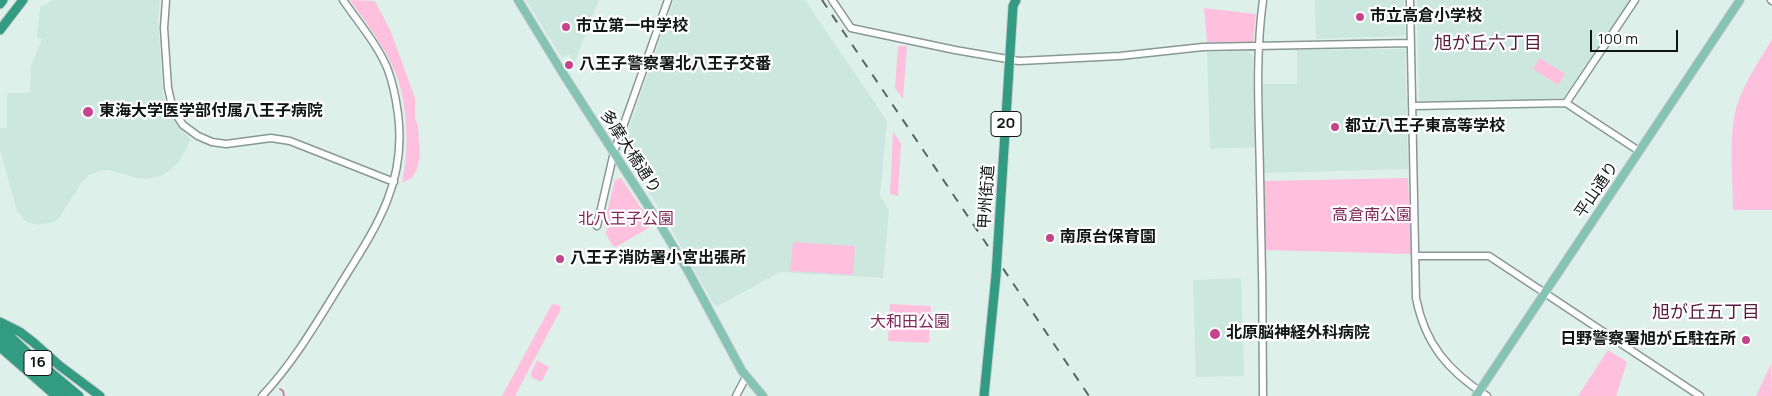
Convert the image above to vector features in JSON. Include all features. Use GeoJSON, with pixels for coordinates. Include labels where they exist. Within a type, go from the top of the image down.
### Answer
{"type":"FeatureCollection","features":[{"type":"Feature","properties":{"kind":"highway"},"geometry":{"type":"LineString","coordinates":[[0,4],[3,0]]}},
{"type":"Feature","properties":{"kind":"highway"},"geometry":{"type":"LineString","coordinates":[[0,20],[16,0]]}},
{"type":"Feature","properties":{"kind":"highway"},"geometry":{"type":"LineString","coordinates":[[0,30],[22,0]]}},
{"type":"Feature","properties":{"kind":"highway","name":"甲州街道"},"geometry":{"type":"LineString","coordinates":[[984,396],[996,275],[1013,2]]}},
{"type":"Feature","properties":{"kind":"highway"},"geometry":{"type":"LineString","coordinates":[[0,322],[20,332],[100,396]]}},
{"type":"Feature","properties":{"kind":"highway","name":"16"},"geometry":{"type":"LineString","coordinates":[[0,327],[79,396]]}},
{"type":"Feature","properties":{"kind":"highway"},"geometry":{"type":"LineString","coordinates":[[20,332],[25,342],[53,371],[58,379]]}},
{"type":"Feature","properties":{"kind":"highway","name":"16"},"geometry":{"type":"LineString","coordinates":[[0,337],[67,396]]}},
{"type":"Feature","properties":{"kind":"highway","name":"16"},"geometry":{"type":"LineString","coordinates":[[0,346],[56,396]]}},
{"type":"Feature","properties":{"kind":"main road","name":"多摩大橋通り"},"geometry":{"type":"LineString","coordinates":[[518,0],[679,256],[746,377],[762,396]]}},
{"type":"Feature","properties":{"kind":"main road","name":"平山通り"},"geometry":{"type":"LineString","coordinates":[[1478,394],[1740,0]]}},
{"type":"Feature","properties":{"kind":"street"},"geometry":{"type":"LineString","coordinates":[[166,0],[164,28],[168,88],[173,110],[184,125],[198,136],[212,142],[226,144],[271,138],[290,141],[394,182]]}},
{"type":"Feature","properties":{"kind":"street"},"geometry":{"type":"LineString","coordinates":[[262,396],[293,359],[362,252],[384,212],[394,182],[399,158],[400,127],[396,98],[388,70],[374,45],[343,0]]}},
{"type":"Feature","properties":{"kind":"street"},"geometry":{"type":"LineString","coordinates":[[597,226],[614,152],[668,0]]}},
{"type":"Feature","properties":{"kind":"street"},"geometry":{"type":"LineString","coordinates":[[832,0],[851,28],[1010,61],[1120,56],[1203,47],[1410,43]]}},
{"type":"Feature","properties":{"kind":"street"},"geometry":{"type":"LineString","coordinates":[[1263,0],[1258,47],[1263,396]]}},
{"type":"Feature","properties":{"kind":"street"},"geometry":{"type":"LineString","coordinates":[[1410,0],[1416,298],[1419,314],[1436,350],[1450,368],[1478,394],[1487,396]]}},
{"type":"Feature","properties":{"kind":"street"},"geometry":{"type":"LineString","coordinates":[[1566,103],[1635,0]]}},
{"type":"Feature","properties":{"kind":"street"},"geometry":{"type":"LineString","coordinates":[[1413,106],[1566,103],[1639,152]]}},
{"type":"Feature","properties":{"kind":"street"},"geometry":{"type":"LineString","coordinates":[[1416,256],[1488,256],[1700,396]]}},
{"type":"Feature","properties":{"kind":"street"},"geometry":{"type":"LineString","coordinates":[[736,396],[746,377]]}},
{"type":"Feature","properties":{"kind":"shaded area","name":"東海大学医学部付属八王子病院"},"geometry":{"type":"Polygon","coordinates":[[[52,0],[160,0],[158,19],[163,96],[174,121],[191,140],[178,163],[161,176],[147,179],[137,178],[109,170],[89,175],[81,183],[59,218],[54,222],[38,225],[26,222],[17,211],[0,150],[0,128],[7,128],[7,93],[30,93],[31,66],[42,39],[37,38],[40,7],[52,0]]]}},
{"type":"Feature","properties":{"kind":"shaded area","name":"市立第一中学校"},"geometry":{"type":"Polygon","coordinates":[[[526,0],[599,0],[574,64],[569,54],[562,58],[526,0]]]}},
{"type":"Feature","properties":{"kind":"shaded area"},"geometry":{"type":"Polygon","coordinates":[[[674,0],[805,0],[887,121],[880,196],[889,210],[883,278],[780,272],[718,306],[714,305],[668,223],[625,155],[622,147],[674,0]]]}},
{"type":"Feature","properties":{"kind":"shaded area","name":"市立高倉小学校"},"geometry":{"type":"Polygon","coordinates":[[[1315,0],[1404,0],[1405,34],[1404,36],[1316,39],[1315,0]]]}},
{"type":"Feature","properties":{"kind":"shaded area"},"geometry":{"type":"Polygon","coordinates":[[[1417,0],[1630,0],[1563,98],[1419,101],[1417,0]]]}},
{"type":"Feature","properties":{"kind":"shaded area","name":"都立八王子東高等学校"},"geometry":{"type":"Polygon","coordinates":[[[1405,49],[1408,169],[1263,173],[1263,84],[1297,84],[1297,50],[1405,49]]]}},
{"type":"Feature","properties":{"kind":"shaded area"},"geometry":{"type":"Polygon","coordinates":[[[1247,51],[1253,55],[1255,147],[1210,149],[1207,52],[1247,51]]]}},
{"type":"Feature","properties":{"kind":"shaded area"},"geometry":{"type":"Polygon","coordinates":[[[1241,278],[1244,376],[1196,377],[1193,280],[1241,278]]]}},
{"type":"Feature","properties":{"kind":"green space"},"geometry":{"type":"Polygon","coordinates":[[[350,0],[375,1],[391,32],[415,98],[415,118],[418,126],[420,155],[417,169],[412,178],[402,183],[407,139],[401,92],[388,56],[350,0]]]}},
{"type":"Feature","properties":{"kind":"green space"},"geometry":{"type":"Polygon","coordinates":[[[1204,8],[1256,14],[1253,43],[1207,42],[1204,8]]]}},
{"type":"Feature","properties":{"kind":"green space"},"geometry":{"type":"Polygon","coordinates":[[[1772,39],[1772,210],[1733,210],[1732,142],[1734,116],[1744,88],[1772,39]]]}},
{"type":"Feature","properties":{"kind":"green space"},"geometry":{"type":"Polygon","coordinates":[[[898,46],[907,46],[903,99],[895,88],[898,46]]]}},
{"type":"Feature","properties":{"kind":"green space"},"geometry":{"type":"Polygon","coordinates":[[[1540,58],[1565,74],[1558,85],[1533,69],[1540,58]]]}},
{"type":"Feature","properties":{"kind":"green space"},"geometry":{"type":"Polygon","coordinates":[[[893,131],[901,144],[898,196],[890,194],[893,131]]]}},
{"type":"Feature","properties":{"kind":"green space","name":"北八王子公園"},"geometry":{"type":"Polygon","coordinates":[[[621,178],[651,223],[650,227],[616,247],[613,246],[605,232],[607,231],[604,225],[615,180],[621,178]]]}},
{"type":"Feature","properties":{"kind":"green space","name":"高倉南公園"},"geometry":{"type":"Polygon","coordinates":[[[1408,178],[1411,254],[1265,250],[1264,181],[1408,178]]]}},
{"type":"Feature","properties":{"kind":"green space"},"geometry":{"type":"Polygon","coordinates":[[[793,242],[855,246],[853,275],[790,271],[793,242]]]}},
{"type":"Feature","properties":{"kind":"green space"},"geometry":{"type":"Polygon","coordinates":[[[552,304],[559,305],[561,309],[515,396],[502,396],[552,304]]]}},
{"type":"Feature","properties":{"kind":"green space","name":"大和田公園"},"geometry":{"type":"Polygon","coordinates":[[[890,304],[931,306],[929,343],[888,341],[890,304]]]}},
{"type":"Feature","properties":{"kind":"green space"},"geometry":{"type":"Polygon","coordinates":[[[1608,350],[1627,362],[1616,396],[1578,396],[1608,350]]]}},
{"type":"Feature","properties":{"kind":"green space"},"geometry":{"type":"Polygon","coordinates":[[[537,360],[549,367],[542,381],[532,378],[531,373],[537,360]]]}},
{"type":"Feature","properties":{"kind":"green space"},"geometry":{"type":"Polygon","coordinates":[[[1771,364],[1772,396],[1756,396],[1771,364]]]}},
{"type":"Feature","properties":{"kind":"waterway"},"geometry":{"type":"LineString","coordinates":[[280,389],[283,391],[284,396]]}},
{"type":"Feature","properties":{"kind":"railway"},"geometry":{"type":"LineString","coordinates":[[822,0],[1089,396]]}},
{"type":"Feature","properties":{"kind":"place","name":"市立高倉小学校"},"geometry":{"type":"Point","coordinates":[1360,17]}},
{"type":"Feature","properties":{"kind":"place","name":"市立第一中学校"},"geometry":{"type":"Point","coordinates":[566,27]}},
{"type":"Feature","properties":{"kind":"place","name":"八王子警察署北八王子交番"},"geometry":{"type":"Point","coordinates":[569,65]}},
{"type":"Feature","properties":{"kind":"place","name":"東海大学医学部付属八王子病院"},"geometry":{"type":"Point","coordinates":[88,112]}},
{"type":"Feature","properties":{"kind":"place","name":"都立八王子東高等学校"},"geometry":{"type":"Point","coordinates":[1335,127]}},
{"type":"Feature","properties":{"kind":"place","name":"南原台保育園"},"geometry":{"type":"Point","coordinates":[1050,238]}},
{"type":"Feature","properties":{"kind":"place","name":"八王子消防署小宮出張所"},"geometry":{"type":"Point","coordinates":[560,259]}},
{"type":"Feature","properties":{"kind":"place","name":"北原脳神経外科病院"},"geometry":{"type":"Point","coordinates":[1215,334]}},
{"type":"Feature","properties":{"kind":"place","name":"日野警察署旭が丘駐在所"},"geometry":{"type":"Point","coordinates":[1746,340]}},
{"type":"Feature","properties":{"kind":"district","name":"旭が丘六丁目"},"geometry":{"type":"Point","coordinates":[1488,44]}},
{"type":"Feature","properties":{"kind":"district","name":"旭が丘五丁目"},"geometry":{"type":"Point","coordinates":[1706,313]}}]}
